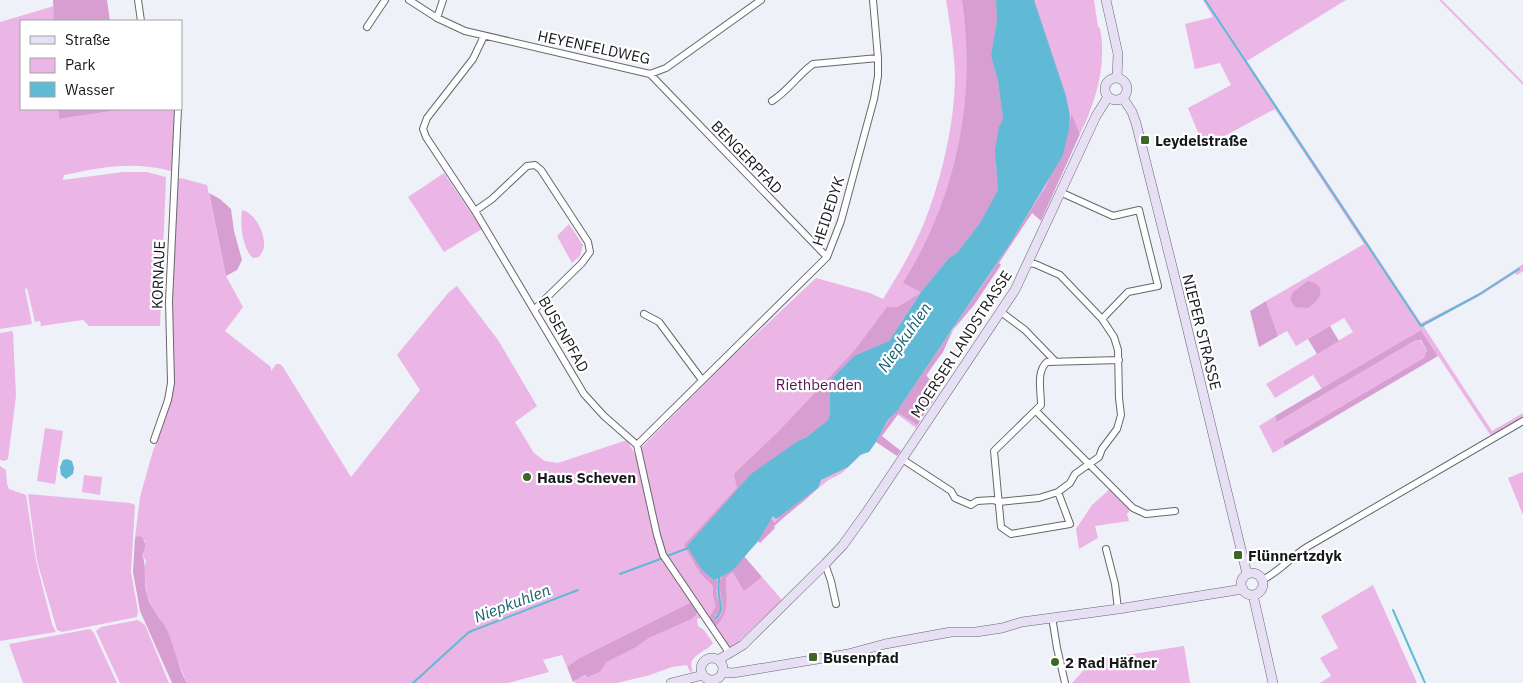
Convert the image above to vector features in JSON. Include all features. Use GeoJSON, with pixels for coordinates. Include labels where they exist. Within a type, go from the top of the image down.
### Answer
{"type":"FeatureCollection","features":[{"type":"Feature","properties":{"kind":"main road"},"geometry":{"type":"LineString","coordinates":[[1106,0],[1117,48],[1117,78]]}},
{"type":"Feature","properties":{"kind":"main road"},"geometry":{"type":"LineString","coordinates":[[1117,78],[1122,79],[1127,86],[1126,95],[1115,100],[1108,97],[1105,85],[1108,81],[1117,78]]}},
{"type":"Feature","properties":{"kind":"main road","name":"MOERSER LANDSTRASSE"},"geometry":{"type":"LineString","coordinates":[[718,660],[730,654],[751,637],[843,545],[1015,290],[1096,116],[1108,97]]}},
{"type":"Feature","properties":{"kind":"main road","name":"NIEPER STRASSE"},"geometry":{"type":"LineString","coordinates":[[1123,98],[1132,112],[1136,123],[1176,282],[1247,574],[1241,582],[1243,589]]}},
{"type":"Feature","properties":{"kind":"main road"},"geometry":{"type":"LineString","coordinates":[[722,672],[733,672],[848,654],[896,642],[951,632],[972,633],[1052,617],[1118,609],[1243,589],[1247,594],[1253,595],[1261,591],[1263,586],[1262,580],[1258,574],[1247,574]]}},
{"type":"Feature","properties":{"kind":"main road"},"geometry":{"type":"LineString","coordinates":[[1253,595],[1273,683]]}},
{"type":"Feature","properties":{"kind":"main road"},"geometry":{"type":"LineString","coordinates":[[710,658],[718,660],[722,665],[722,672],[713,681],[703,675],[701,669],[705,660],[710,658]]}},
{"type":"Feature","properties":{"kind":"main road"},"geometry":{"type":"LineString","coordinates":[[671,683],[703,675]]}},
{"type":"Feature","properties":{"kind":"street"},"geometry":{"type":"LineString","coordinates":[[138,0],[141,20]]}},
{"type":"Feature","properties":{"kind":"street"},"geometry":{"type":"LineString","coordinates":[[367,27],[385,0]]}},
{"type":"Feature","properties":{"kind":"street","name":"HEYENFELDWEG"},"geometry":{"type":"LineString","coordinates":[[410,0],[437,18],[465,31],[650,74],[666,68],[761,0]]}},
{"type":"Feature","properties":{"kind":"street"},"geometry":{"type":"LineString","coordinates":[[437,18],[443,0]]}},
{"type":"Feature","properties":{"kind":"street","name":"HEIDEDYK"},"geometry":{"type":"LineString","coordinates":[[637,445],[827,257],[842,221],[878,76],[873,0]]}},
{"type":"Feature","properties":{"kind":"street","name":"BUSENPFAD"},"geometry":{"type":"LineString","coordinates":[[484,36],[474,59],[427,118],[423,129],[426,137],[475,211],[535,309],[588,400],[637,445]]}},
{"type":"Feature","properties":{"kind":"street"},"geometry":{"type":"LineString","coordinates":[[772,102],[784,94],[806,69],[813,64],[878,58]]}},
{"type":"Feature","properties":{"kind":"street","name":"BENGERPFAD"},"geometry":{"type":"LineString","coordinates":[[650,74],[827,257]]}},
{"type":"Feature","properties":{"kind":"street","name":"KORNAUE"},"geometry":{"type":"LineString","coordinates":[[154,440],[168,400],[170,383],[169,301],[178,110]]}},
{"type":"Feature","properties":{"kind":"street"},"geometry":{"type":"LineString","coordinates":[[475,211],[492,199],[524,169],[531,165],[535,166],[540,170],[588,242],[590,252],[582,263],[535,309]]}},
{"type":"Feature","properties":{"kind":"street"},"geometry":{"type":"LineString","coordinates":[[1060,192],[1113,216],[1139,210],[1158,286],[1128,292],[1102,319]]}},
{"type":"Feature","properties":{"kind":"street"},"geometry":{"type":"LineString","coordinates":[[902,458],[951,491],[955,498],[971,505],[977,501],[992,500],[999,502],[1039,498],[1058,492],[1070,483],[1075,474],[1099,457],[1102,449],[1114,435],[1121,414],[1118,350],[1114,337],[1102,319],[1060,275],[1035,264],[1028,263]]}},
{"type":"Feature","properties":{"kind":"street"},"geometry":{"type":"LineString","coordinates":[[1000,312],[1025,330],[1055,361]]}},
{"type":"Feature","properties":{"kind":"street"},"geometry":{"type":"LineString","coordinates":[[644,314],[659,322],[702,380]]}},
{"type":"Feature","properties":{"kind":"street"},"geometry":{"type":"LineString","coordinates":[[1058,492],[1070,522],[1069,525],[1012,534],[1001,527],[994,451],[1041,405],[1042,366],[1047,362],[1118,360]]}},
{"type":"Feature","properties":{"kind":"street"},"geometry":{"type":"LineString","coordinates":[[1036,411],[1133,508],[1146,514],[1175,511]]}},
{"type":"Feature","properties":{"kind":"street"},"geometry":{"type":"LineString","coordinates":[[1262,580],[1270,576],[1307,547],[1523,421]]}},
{"type":"Feature","properties":{"kind":"street"},"geometry":{"type":"LineString","coordinates":[[637,445],[657,535],[664,557],[730,654]]}},
{"type":"Feature","properties":{"kind":"street"},"geometry":{"type":"LineString","coordinates":[[1106,549],[1118,609]]}},
{"type":"Feature","properties":{"kind":"street"},"geometry":{"type":"LineString","coordinates":[[825,564],[836,604]]}},
{"type":"Feature","properties":{"kind":"street"},"geometry":{"type":"LineString","coordinates":[[1052,617],[1065,683]]}},
{"type":"Feature","properties":{"kind":"green space","name":"Riethbenden"},"geometry":{"type":"Polygon","coordinates":[[[946,0],[1094,0],[1102,42],[1102,56],[1099,82],[1091,109],[1080,134],[1070,113],[1071,136],[1032,213],[998,263],[1000,266],[974,305],[951,330],[926,377],[939,391],[916,428],[897,414],[843,472],[826,482],[793,510],[741,560],[758,580],[762,577],[782,600],[730,650],[697,601],[567,667],[562,655],[543,660],[549,672],[508,683],[187,683],[159,617],[154,612],[147,596],[144,569],[146,561],[142,554],[145,541],[141,537],[135,538],[140,497],[152,454],[168,409],[173,383],[172,273],[177,179],[181,178],[207,185],[226,276],[243,307],[225,331],[271,367],[271,371],[276,364],[280,364],[283,367],[351,477],[420,390],[397,355],[449,292],[457,286],[498,340],[537,406],[515,422],[534,453],[545,461],[558,463],[627,440],[635,454],[730,359],[816,278],[870,293],[883,299],[909,254],[926,219],[940,176],[947,144],[953,112],[955,80],[951,30],[946,0]]]}},
{"type":"Feature","properties":{"kind":"green space"},"geometry":{"type":"Polygon","coordinates":[[[1203,0],[1346,0],[1247,61],[1421,323],[1478,294],[1523,264],[1523,271],[1517,275],[1515,273],[1483,294],[1424,327],[1492,431],[1523,413],[1523,417],[1491,436],[1421,330],[1322,389],[1313,375],[1275,398],[1266,384],[1353,332],[1344,318],[1296,346],[1287,331],[1278,336],[1266,301],[1364,244],[1275,109],[1204,147],[1188,108],[1231,85],[1220,63],[1195,69],[1185,24],[1213,17],[1203,0]]]}},
{"type":"Feature","properties":{"kind":"green space"},"geometry":{"type":"Polygon","coordinates":[[[1439,0],[1442,0],[1523,82],[1523,85],[1439,0]]]}},
{"type":"Feature","properties":{"kind":"green space"},"geometry":{"type":"Polygon","coordinates":[[[54,6],[54,20],[20,20],[20,110],[58,110],[59,119],[118,110],[176,110],[171,171],[143,166],[118,166],[64,175],[63,180],[123,172],[147,172],[166,177],[160,326],[89,326],[83,320],[41,326],[40,321],[35,322],[27,288],[25,289],[32,324],[0,329],[0,22],[54,6]]]}},
{"type":"Feature","properties":{"kind":"green space"},"geometry":{"type":"Polygon","coordinates":[[[444,173],[482,229],[444,252],[408,197],[444,173]]]}},
{"type":"Feature","properties":{"kind":"green space"},"geometry":{"type":"Polygon","coordinates":[[[242,210],[255,219],[261,229],[264,246],[259,257],[253,258],[246,248],[241,222],[242,210]]]}},
{"type":"Feature","properties":{"kind":"green space"},"geometry":{"type":"Polygon","coordinates":[[[569,224],[583,245],[580,256],[572,263],[557,236],[569,224]]]}},
{"type":"Feature","properties":{"kind":"green space"},"geometry":{"type":"Polygon","coordinates":[[[12,331],[16,396],[8,459],[5,461],[0,460],[0,333],[12,331]]]}},
{"type":"Feature","properties":{"kind":"green space"},"geometry":{"type":"Polygon","coordinates":[[[1416,340],[1420,340],[1427,350],[1425,358],[1283,441],[1285,446],[1273,453],[1259,426],[1275,416],[1277,422],[1416,340]]]}},
{"type":"Feature","properties":{"kind":"green space"},"geometry":{"type":"Polygon","coordinates":[[[45,428],[63,431],[55,484],[37,481],[45,428]]]}},
{"type":"Feature","properties":{"kind":"green space"},"geometry":{"type":"Polygon","coordinates":[[[0,466],[6,470],[9,489],[26,495],[36,561],[52,624],[56,632],[0,641],[0,466]]]}},
{"type":"Feature","properties":{"kind":"green space"},"geometry":{"type":"Polygon","coordinates":[[[1523,472],[1523,515],[1508,478],[1523,472]]]}},
{"type":"Feature","properties":{"kind":"green space"},"geometry":{"type":"Polygon","coordinates":[[[84,475],[102,477],[100,495],[82,492],[84,475]]]}},
{"type":"Feature","properties":{"kind":"green space"},"geometry":{"type":"Polygon","coordinates":[[[1110,489],[1130,510],[1127,514],[1129,521],[1095,526],[1098,538],[1079,549],[1076,529],[1092,505],[1110,489]]]}},
{"type":"Feature","properties":{"kind":"green space"},"geometry":{"type":"Polygon","coordinates":[[[28,494],[135,505],[131,572],[138,611],[137,617],[62,632],[57,630],[37,561],[28,494]]]}},
{"type":"Feature","properties":{"kind":"green space"},"geometry":{"type":"Polygon","coordinates":[[[1373,585],[1417,683],[1320,683],[1331,676],[1320,658],[1338,648],[1321,616],[1373,585]]]}},
{"type":"Feature","properties":{"kind":"green space"},"geometry":{"type":"Polygon","coordinates":[[[697,613],[701,618],[697,619],[698,626],[704,630],[713,643],[694,658],[691,666],[693,671],[690,672],[687,665],[672,667],[650,675],[617,683],[574,683],[585,676],[600,672],[607,662],[635,648],[649,638],[692,619],[697,613]]]}},
{"type":"Feature","properties":{"kind":"green space"},"geometry":{"type":"Polygon","coordinates":[[[138,620],[145,625],[169,683],[120,683],[96,631],[101,627],[138,620]]]}},
{"type":"Feature","properties":{"kind":"green space"},"geometry":{"type":"Polygon","coordinates":[[[90,629],[94,633],[117,683],[23,683],[9,644],[90,629]]]}},
{"type":"Feature","properties":{"kind":"green space"},"geometry":{"type":"Polygon","coordinates":[[[1184,646],[1190,683],[1072,683],[1093,660],[1184,646]]]}},
{"type":"Feature","properties":{"kind":"shaded area"},"geometry":{"type":"Polygon","coordinates":[[[53,0],[107,0],[110,20],[54,20],[53,0]]]}},
{"type":"Feature","properties":{"kind":"shaded area"},"geometry":{"type":"Polygon","coordinates":[[[962,0],[996,0],[997,20],[991,56],[998,81],[1003,119],[996,165],[998,190],[980,223],[957,253],[949,258],[921,292],[903,283],[937,217],[958,147],[964,111],[967,74],[962,0]]]}},
{"type":"Feature","properties":{"kind":"shaded area"},"geometry":{"type":"Polygon","coordinates":[[[58,110],[118,110],[59,119],[58,110]]]}},
{"type":"Feature","properties":{"kind":"shaded area"},"geometry":{"type":"Polygon","coordinates":[[[1071,113],[1080,134],[1041,221],[1032,213],[999,263],[1001,265],[974,305],[953,330],[943,352],[926,375],[940,391],[917,425],[899,413],[882,436],[901,451],[897,456],[876,442],[878,438],[991,273],[1045,188],[1069,129],[1071,113]]]}},
{"type":"Feature","properties":{"kind":"shaded area"},"geometry":{"type":"Polygon","coordinates":[[[209,193],[220,199],[231,209],[234,231],[242,260],[237,270],[226,276],[209,193]]]}},
{"type":"Feature","properties":{"kind":"shaded area"},"geometry":{"type":"Polygon","coordinates":[[[1308,281],[1315,283],[1320,288],[1319,297],[1308,308],[1295,307],[1290,299],[1293,292],[1308,281]]]}},
{"type":"Feature","properties":{"kind":"shaded area"},"geometry":{"type":"Polygon","coordinates":[[[919,294],[889,341],[854,356],[830,381],[830,416],[828,420],[807,437],[798,441],[751,475],[688,546],[695,558],[717,579],[716,594],[721,608],[715,616],[716,620],[722,612],[723,606],[720,588],[721,578],[730,572],[744,556],[762,577],[744,591],[733,572],[726,577],[726,610],[715,627],[709,618],[716,606],[713,586],[700,573],[684,545],[737,488],[734,474],[779,431],[855,350],[887,307],[898,307],[919,294]]]}},
{"type":"Feature","properties":{"kind":"shaded area"},"geometry":{"type":"Polygon","coordinates":[[[1266,301],[1278,336],[1259,347],[1250,311],[1266,301]]]}},
{"type":"Feature","properties":{"kind":"shaded area"},"geometry":{"type":"Polygon","coordinates":[[[1330,326],[1339,341],[1317,354],[1308,339],[1330,326]]]}},
{"type":"Feature","properties":{"kind":"shaded area"},"geometry":{"type":"Polygon","coordinates":[[[1421,330],[1438,356],[1285,446],[1283,441],[1424,358],[1427,350],[1421,340],[1416,340],[1277,422],[1275,416],[1421,330]]]}},
{"type":"Feature","properties":{"kind":"shaded area"},"geometry":{"type":"Polygon","coordinates":[[[818,488],[774,526],[775,528],[760,543],[758,541],[770,518],[775,523],[781,515],[818,488]]]}},
{"type":"Feature","properties":{"kind":"shaded area"},"geometry":{"type":"Polygon","coordinates":[[[137,536],[142,537],[145,543],[142,554],[149,600],[168,632],[187,683],[172,683],[140,611],[133,572],[135,538],[137,536]]]}},
{"type":"Feature","properties":{"kind":"shaded area"},"geometry":{"type":"Polygon","coordinates":[[[692,602],[698,610],[692,619],[649,638],[635,648],[607,662],[600,672],[587,677],[585,675],[573,682],[567,667],[580,658],[692,602]]]}},
{"type":"Feature","properties":{"kind":"water"},"geometry":{"type":"Polygon","coordinates":[[[996,0],[1034,0],[1066,96],[1070,116],[1063,155],[1011,242],[897,411],[887,421],[869,452],[860,455],[848,467],[821,480],[818,488],[776,519],[773,516],[758,541],[734,569],[714,580],[702,570],[687,546],[751,474],[798,441],[807,437],[828,420],[830,415],[830,381],[854,356],[889,341],[921,292],[949,258],[957,253],[980,223],[998,190],[995,150],[999,127],[1003,119],[998,81],[991,56],[997,20],[996,0]]]}},
{"type":"Feature","properties":{"kind":"water"},"geometry":{"type":"Polygon","coordinates":[[[63,460],[72,461],[74,468],[73,474],[66,479],[61,475],[60,467],[63,460]]]}},
{"type":"Feature","properties":{"kind":"waterway"},"geometry":{"type":"LineString","coordinates":[[1205,0],[1421,326],[1478,295],[1519,269]]}},
{"type":"Feature","properties":{"kind":"waterway","name":"Niepkuhlen"},"geometry":{"type":"LineString","coordinates":[[667,556],[688,548]]}},
{"type":"Feature","properties":{"kind":"waterway","name":"Niepkuhlen"},"geometry":{"type":"LineString","coordinates":[[620,574],[663,558]]}},
{"type":"Feature","properties":{"kind":"waterway"},"geometry":{"type":"LineString","coordinates":[[716,618],[721,610],[719,577]]}},
{"type":"Feature","properties":{"kind":"waterway","name":"Niepkuhlen"},"geometry":{"type":"LineString","coordinates":[[413,683],[469,632],[578,590]]}},
{"type":"Feature","properties":{"kind":"waterway"},"geometry":{"type":"LineString","coordinates":[[1393,610],[1425,683]]}},
{"type":"Feature","properties":{"kind":"place","name":"Leydelstraße"},"geometry":{"type":"Point","coordinates":[1145,140]}},
{"type":"Feature","properties":{"kind":"place","name":"Haus Scheven"},"geometry":{"type":"Point","coordinates":[527,477]}},
{"type":"Feature","properties":{"kind":"place","name":"Flünnertzdyk"},"geometry":{"type":"Point","coordinates":[1238,555]}},
{"type":"Feature","properties":{"kind":"place","name":"Busenpfad"},"geometry":{"type":"Point","coordinates":[813,657]}},
{"type":"Feature","properties":{"kind":"place","name":"2 Rad Häfner"},"geometry":{"type":"Point","coordinates":[1055,662]}}]}
